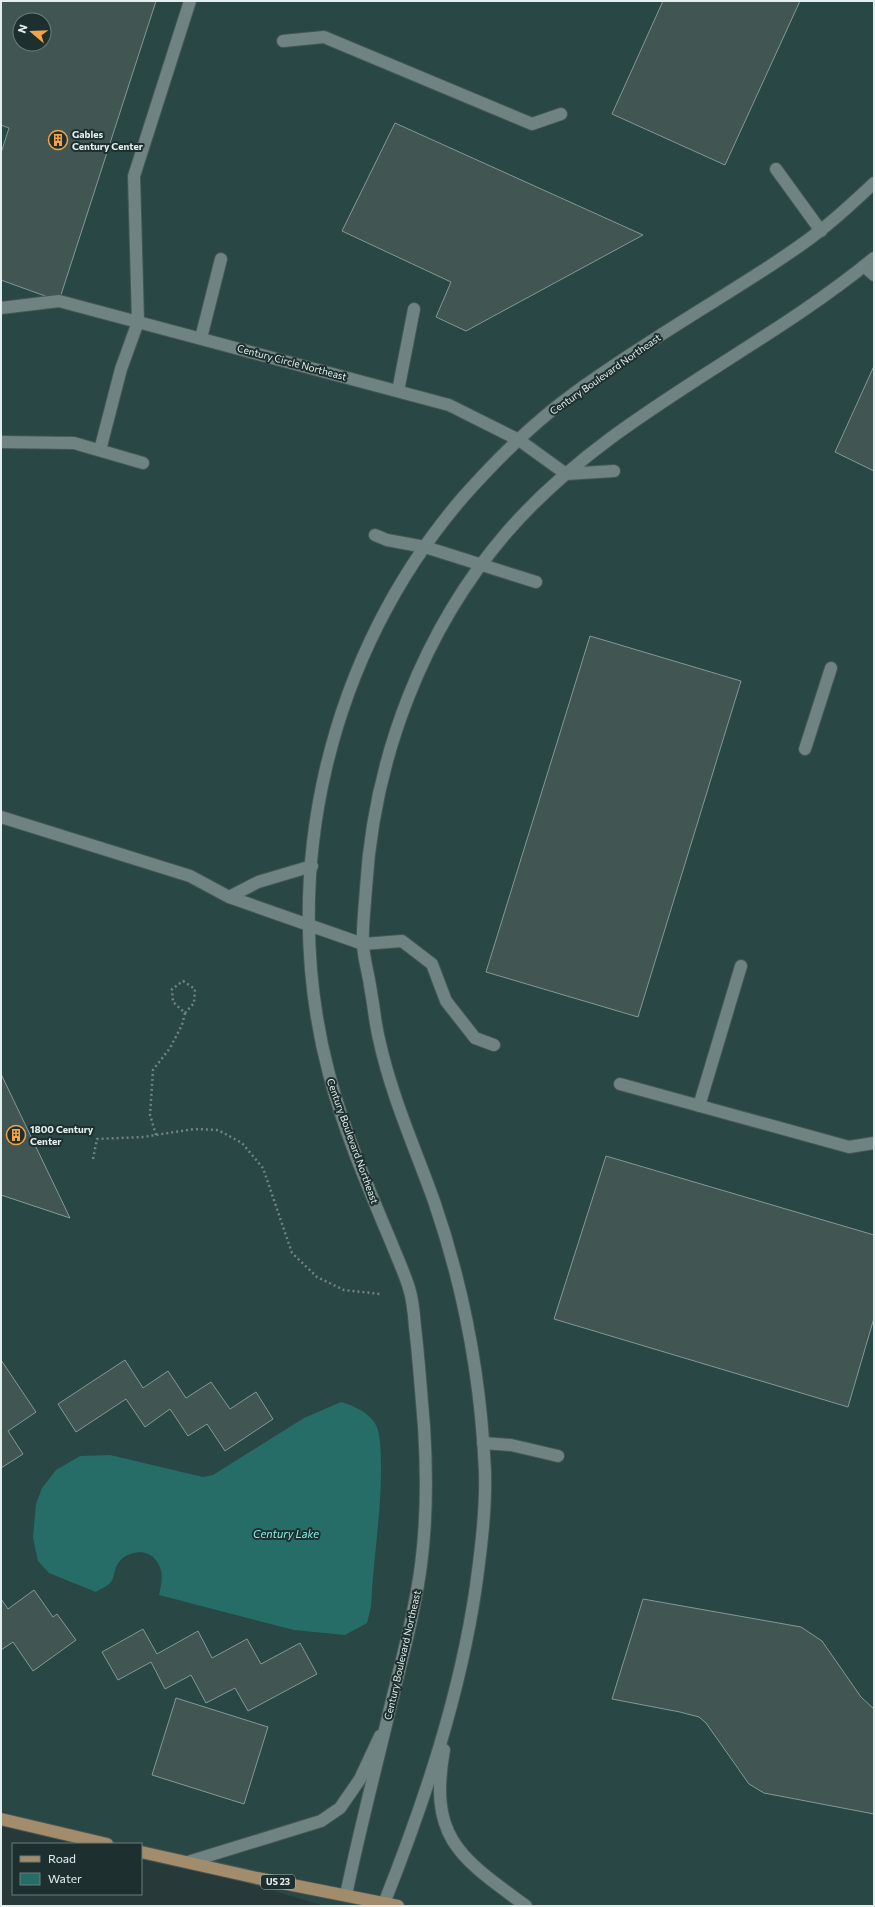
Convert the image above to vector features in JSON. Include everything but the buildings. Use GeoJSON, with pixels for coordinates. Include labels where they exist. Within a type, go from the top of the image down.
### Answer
{"type":"FeatureCollection","features":[{"type":"Feature","properties":{"kind":"main road"},"geometry":{"type":"LineString","coordinates":[[1,1819],[103,1843]]}},
{"type":"Feature","properties":{"kind":"main road","name":"US 23"},"geometry":{"type":"LineString","coordinates":[[142,1852],[346,1895],[384,1905],[398,1906]]}},
{"type":"Feature","properties":{"kind":"street"},"geometry":{"type":"LineString","coordinates":[[100,450],[121,369],[138,322],[134,176],[190,1]]}},
{"type":"Feature","properties":{"kind":"street"},"geometry":{"type":"LineString","coordinates":[[283,41],[324,38],[532,124],[561,114]]}},
{"type":"Feature","properties":{"kind":"street"},"geometry":{"type":"LineString","coordinates":[[776,169],[821,231]]}},
{"type":"Feature","properties":{"kind":"street","name":"Century Boulevard Northeast"},"geometry":{"type":"LineString","coordinates":[[346,1895],[404,1653],[421,1562],[426,1490],[418,1352],[411,1293],[360,1166],[337,1102],[328,1070],[315,1000],[308,926],[316,823],[324,778],[350,685],[370,640],[390,601],[424,547],[466,495],[518,440],[545,416],[577,391],[790,253],[821,231],[874,183]]}},
{"type":"Feature","properties":{"kind":"street"},"geometry":{"type":"LineString","coordinates":[[384,1905],[402,1859],[451,1708],[468,1638],[479,1565],[485,1495],[483,1443],[475,1370],[460,1293],[435,1205],[388,1075],[378,1037],[363,944],[369,854],[373,828],[385,771],[401,717],[420,668],[439,630],[471,577],[507,532],[566,474],[593,450],[619,431],[762,339],[874,258]]}},
{"type":"Feature","properties":{"kind":"street"},"geometry":{"type":"LineString","coordinates":[[201,338],[221,259]]}},
{"type":"Feature","properties":{"kind":"street"},"geometry":{"type":"LineString","coordinates":[[864,266],[874,275]]}},
{"type":"Feature","properties":{"kind":"street","name":"Century Circle Northeast"},"geometry":{"type":"LineString","coordinates":[[1,308],[60,301],[449,405],[518,440],[566,474]]}},
{"type":"Feature","properties":{"kind":"street"},"geometry":{"type":"LineString","coordinates":[[398,391],[414,309]]}},
{"type":"Feature","properties":{"kind":"street"},"geometry":{"type":"LineString","coordinates":[[1,442],[74,443],[143,463]]}},
{"type":"Feature","properties":{"kind":"street"},"geometry":{"type":"LineString","coordinates":[[566,474],[614,471]]}},
{"type":"Feature","properties":{"kind":"street"},"geometry":{"type":"LineString","coordinates":[[375,535],[387,540],[424,547],[536,582]]}},
{"type":"Feature","properties":{"kind":"street"},"geometry":{"type":"LineString","coordinates":[[805,749],[831,668]]}},
{"type":"Feature","properties":{"kind":"street"},"geometry":{"type":"LineString","coordinates":[[1,817],[190,876],[229,897],[308,926],[363,944],[402,941],[432,964],[446,1001],[475,1038],[494,1045]]}},
{"type":"Feature","properties":{"kind":"street"},"geometry":{"type":"LineString","coordinates":[[229,897],[258,882],[312,866]]}},
{"type":"Feature","properties":{"kind":"street"},"geometry":{"type":"LineString","coordinates":[[699,1106],[741,966]]}},
{"type":"Feature","properties":{"kind":"street"},"geometry":{"type":"LineString","coordinates":[[620,1084],[849,1147],[874,1143]]}},
{"type":"Feature","properties":{"kind":"street"},"geometry":{"type":"LineString","coordinates":[[483,1443],[511,1445],[558,1456]]}},
{"type":"Feature","properties":{"kind":"street"},"geometry":{"type":"LineString","coordinates":[[451,1708],[440,1782],[443,1820],[460,1851],[473,1866],[526,1906]]}},
{"type":"Feature","properties":{"kind":"street"},"geometry":{"type":"LineString","coordinates":[[188,1862],[321,1821],[340,1808],[360,1779],[386,1723]]}},
{"type":"Feature","properties":{"kind":"path"},"geometry":{"type":"LineString","coordinates":[[156,1135],[150,1115],[153,1070],[170,1048],[182,1025],[184,1013],[194,1003],[195,989],[183,981],[172,989],[173,1002],[184,1013]]}},
{"type":"Feature","properties":{"kind":"path"},"geometry":{"type":"LineString","coordinates":[[93,1159],[97,1139],[156,1135],[194,1129],[218,1130],[242,1143],[263,1168],[292,1254],[317,1277],[344,1290],[380,1294]]}},
{"type":"Feature","properties":{"kind":"shaded area"},"geometry":{"type":"Polygon","coordinates":[[[1,1],[874,1],[874,1906],[325,1906],[142,1852],[142,1843],[111,1843],[1,1811],[1,1]]]}},
{"type":"Feature","properties":{"kind":"water","name":"Century Lake"},"geometry":{"type":"Polygon","coordinates":[[[341,1402],[368,1415],[376,1424],[380,1440],[381,1460],[380,1504],[371,1607],[367,1623],[345,1635],[294,1630],[159,1595],[162,1580],[160,1567],[154,1558],[146,1553],[136,1552],[122,1559],[116,1567],[111,1582],[96,1592],[49,1573],[38,1561],[33,1538],[36,1504],[42,1488],[56,1470],[80,1456],[110,1455],[203,1477],[213,1475],[304,1418],[341,1402]]]}},
{"type":"Feature","properties":{"kind":"place","name":"Gables Century Center"},"geometry":{"type":"Point","coordinates":[58,140]}},
{"type":"Feature","properties":{"kind":"place","name":"1800 Century Center"},"geometry":{"type":"Point","coordinates":[16,1135]}}]}
